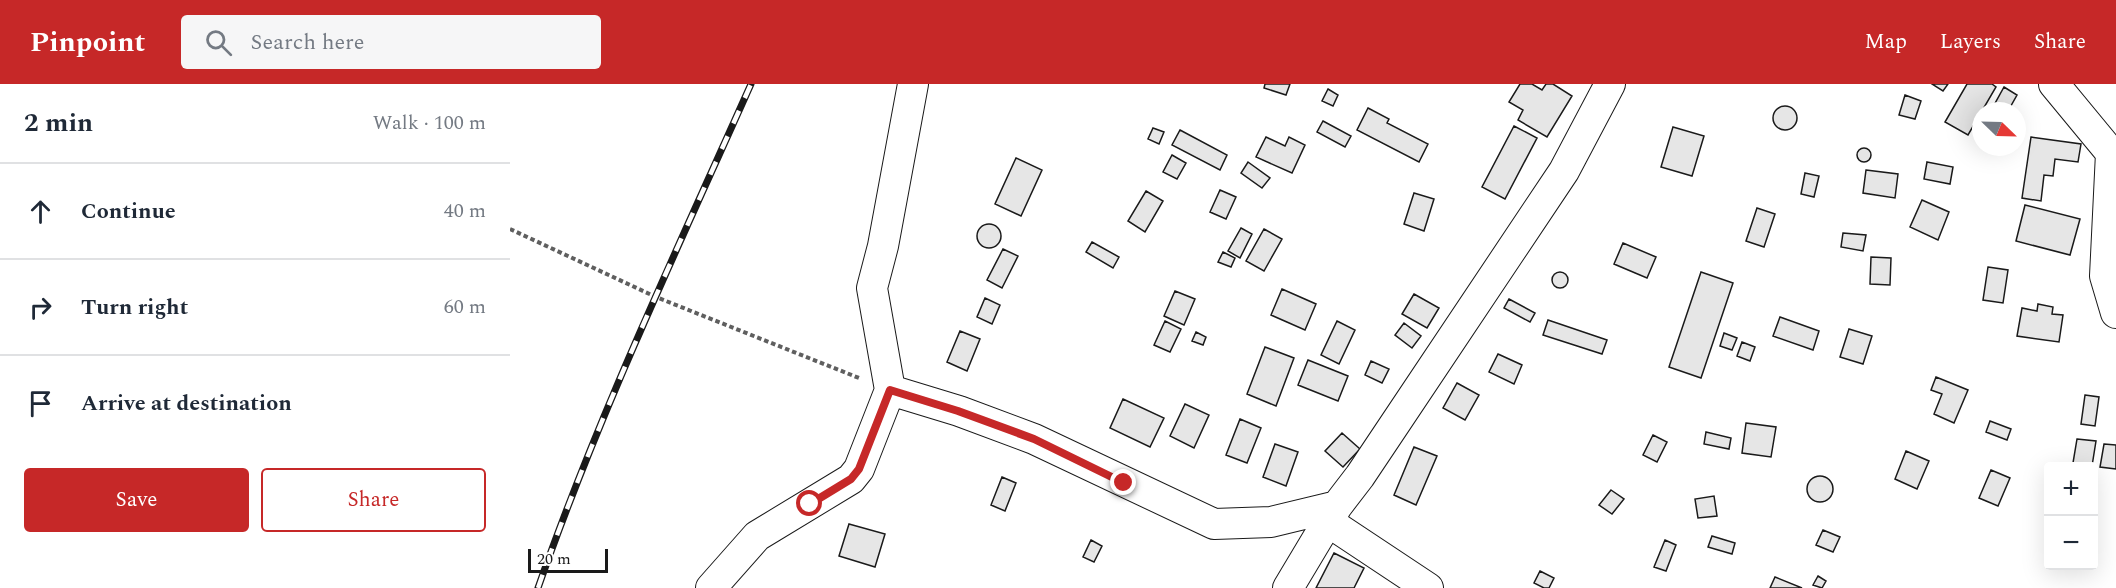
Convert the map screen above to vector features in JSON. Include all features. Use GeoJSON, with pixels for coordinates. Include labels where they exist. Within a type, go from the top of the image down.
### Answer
{"type":"FeatureCollection","features":[{"type":"Feature","properties":{"kind":"street"},"geometry":{"type":"LineString","coordinates":[[711,588],[757,536],[851,479],[859,469],[890,390],[872,288],[883,246],[913,84]]}},
{"type":"Feature","properties":{"kind":"street"},"geometry":{"type":"LineString","coordinates":[[1288,588],[1332,514],[1360,476],[1564,171],[1610,84]]}},
{"type":"Feature","properties":{"kind":"street"},"geometry":{"type":"LineString","coordinates":[[2054,84],[2111,153],[2105,276],[2116,313]]}},
{"type":"Feature","properties":{"kind":"street"},"geometry":{"type":"LineString","coordinates":[[890,390],[958,411],[1034,439],[1214,524],[1271,522],[1332,514],[1428,588]]}},
{"type":"Feature","properties":{"kind":"path"},"geometry":{"type":"LineString","coordinates":[[510,229],[656,297],[890,390]]}},
{"type":"Feature","properties":{"kind":"building"},"geometry":{"type":"Polygon","coordinates":[[[1265,84],[1290,84],[1286,95],[1264,88],[1265,84]]]}},
{"type":"Feature","properties":{"kind":"building"},"geometry":{"type":"Polygon","coordinates":[[[1520,84],[1532,84],[1542,90],[1546,84],[1553,84],[1572,96],[1547,137],[1518,120],[1523,110],[1509,102],[1520,84]]]}},
{"type":"Feature","properties":{"kind":"building"},"geometry":{"type":"Polygon","coordinates":[[[1932,84],[1948,84],[1943,91],[1932,84]]]}},
{"type":"Feature","properties":{"kind":"building"},"geometry":{"type":"Polygon","coordinates":[[[1967,84],[1992,84],[1996,87],[1987,102],[1972,102],[1972,128],[1968,135],[1945,122],[1967,84]]]}},
{"type":"Feature","properties":{"kind":"building"},"geometry":{"type":"Polygon","coordinates":[[[2004,87],[2017,95],[2013,102],[1996,102],[2004,87]]]}},
{"type":"Feature","properties":{"kind":"building"},"geometry":{"type":"Polygon","coordinates":[[[1328,89],[1338,95],[1333,106],[1322,101],[1328,89]]]}},
{"type":"Feature","properties":{"kind":"building"},"geometry":{"type":"Polygon","coordinates":[[[1905,95],[1921,101],[1915,119],[1899,115],[1905,95]]]}},
{"type":"Feature","properties":{"kind":"building"},"geometry":{"type":"Polygon","coordinates":[[[1785,106],[1794,109],[1797,118],[1794,127],[1785,130],[1776,127],[1773,118],[1776,109],[1785,106]]]}},
{"type":"Feature","properties":{"kind":"building"},"geometry":{"type":"Polygon","coordinates":[[[1368,108],[1389,119],[1387,123],[1428,144],[1419,162],[1357,130],[1368,108]]]}},
{"type":"Feature","properties":{"kind":"building"},"geometry":{"type":"Polygon","coordinates":[[[1323,121],[1351,136],[1345,147],[1317,132],[1323,121]]]}},
{"type":"Feature","properties":{"kind":"building"},"geometry":{"type":"Polygon","coordinates":[[[1514,126],[1537,138],[1505,199],[1482,187],[1514,126]]]}},
{"type":"Feature","properties":{"kind":"building"},"geometry":{"type":"Polygon","coordinates":[[[1673,127],[1704,136],[1692,176],[1661,167],[1673,127]]]}},
{"type":"Feature","properties":{"kind":"building"},"geometry":{"type":"Polygon","coordinates":[[[1153,128],[1164,132],[1159,144],[1148,139],[1153,128]]]}},
{"type":"Feature","properties":{"kind":"building"},"geometry":{"type":"Polygon","coordinates":[[[1180,130],[1227,155],[1220,170],[1172,145],[1180,130]]]}},
{"type":"Feature","properties":{"kind":"building"},"geometry":{"type":"Polygon","coordinates":[[[1266,137],[1285,146],[1289,137],[1305,145],[1292,173],[1256,157],[1266,137]]]}},
{"type":"Feature","properties":{"kind":"building"},"geometry":{"type":"Polygon","coordinates":[[[2031,137],[2081,144],[2078,162],[2055,159],[2053,176],[2044,175],[2041,201],[2022,198],[2031,137]]]}},
{"type":"Feature","properties":{"kind":"building"},"geometry":{"type":"Polygon","coordinates":[[[1864,148],[1869,150],[1871,155],[1869,160],[1864,162],[1859,160],[1857,155],[1859,150],[1864,148]]]}},
{"type":"Feature","properties":{"kind":"building"},"geometry":{"type":"Polygon","coordinates":[[[1172,155],[1186,163],[1177,179],[1163,172],[1172,155]]]}},
{"type":"Feature","properties":{"kind":"building"},"geometry":{"type":"Polygon","coordinates":[[[1016,158],[1042,170],[1021,216],[995,204],[1016,158]]]}},
{"type":"Feature","properties":{"kind":"building"},"geometry":{"type":"Polygon","coordinates":[[[1248,162],[1270,178],[1262,188],[1241,173],[1248,162]]]}},
{"type":"Feature","properties":{"kind":"building"},"geometry":{"type":"Polygon","coordinates":[[[1927,162],[1953,167],[1950,184],[1924,179],[1927,162]]]}},
{"type":"Feature","properties":{"kind":"building"},"geometry":{"type":"Polygon","coordinates":[[[1866,170],[1898,174],[1895,198],[1863,193],[1866,170]]]}},
{"type":"Feature","properties":{"kind":"building"},"geometry":{"type":"Polygon","coordinates":[[[1805,173],[1819,176],[1814,197],[1801,194],[1805,173]]]}},
{"type":"Feature","properties":{"kind":"building"},"geometry":{"type":"Polygon","coordinates":[[[1220,190],[1236,197],[1226,219],[1210,212],[1220,190]]]}},
{"type":"Feature","properties":{"kind":"building"},"geometry":{"type":"Polygon","coordinates":[[[1146,191],[1163,201],[1145,232],[1128,221],[1146,191]]]}},
{"type":"Feature","properties":{"kind":"building"},"geometry":{"type":"Polygon","coordinates":[[[1414,193],[1434,199],[1424,231],[1404,224],[1414,193]]]}},
{"type":"Feature","properties":{"kind":"building"},"geometry":{"type":"Polygon","coordinates":[[[1922,200],[1949,212],[1938,240],[1910,227],[1922,200]]]}},
{"type":"Feature","properties":{"kind":"building"},"geometry":{"type":"Polygon","coordinates":[[[2025,205],[2080,219],[2070,255],[2016,241],[2025,205]]]}},
{"type":"Feature","properties":{"kind":"building"},"geometry":{"type":"Polygon","coordinates":[[[1757,208],[1775,214],[1764,247],[1746,241],[1757,208]]]}},
{"type":"Feature","properties":{"kind":"building"},"geometry":{"type":"Polygon","coordinates":[[[989,224],[994,225],[1000,231],[1000,241],[994,247],[989,248],[984,247],[978,241],[977,236],[978,231],[984,225],[989,224]]]}},
{"type":"Feature","properties":{"kind":"building"},"geometry":{"type":"Polygon","coordinates":[[[1241,228],[1252,234],[1240,258],[1228,251],[1241,228]]]}},
{"type":"Feature","properties":{"kind":"building"},"geometry":{"type":"Polygon","coordinates":[[[1264,229],[1282,239],[1264,271],[1246,261],[1264,229]]]}},
{"type":"Feature","properties":{"kind":"building"},"geometry":{"type":"Polygon","coordinates":[[[1843,233],[1866,235],[1863,251],[1841,247],[1843,233]]]}},
{"type":"Feature","properties":{"kind":"building"},"geometry":{"type":"Polygon","coordinates":[[[1092,242],[1119,257],[1113,268],[1086,252],[1092,242]]]}},
{"type":"Feature","properties":{"kind":"building"},"geometry":{"type":"Polygon","coordinates":[[[1623,243],[1656,257],[1647,278],[1614,264],[1623,243]]]}},
{"type":"Feature","properties":{"kind":"building"},"geometry":{"type":"Polygon","coordinates":[[[1003,249],[1018,256],[1002,288],[987,280],[1003,249]]]}},
{"type":"Feature","properties":{"kind":"building"},"geometry":{"type":"Polygon","coordinates":[[[1223,252],[1235,258],[1231,267],[1218,262],[1223,252]]]}},
{"type":"Feature","properties":{"kind":"building"},"geometry":{"type":"Polygon","coordinates":[[[1871,257],[1891,258],[1890,285],[1870,284],[1871,257]]]}},
{"type":"Feature","properties":{"kind":"building"},"geometry":{"type":"Polygon","coordinates":[[[1988,267],[2008,270],[2003,303],[1983,300],[1988,267]]]}},
{"type":"Feature","properties":{"kind":"building"},"geometry":{"type":"Polygon","coordinates":[[[1557,272],[1563,272],[1568,280],[1566,286],[1557,288],[1552,283],[1552,277],[1557,272]]]}},
{"type":"Feature","properties":{"kind":"building"},"geometry":{"type":"Polygon","coordinates":[[[1701,272],[1733,283],[1701,378],[1669,367],[1701,272]]]}},
{"type":"Feature","properties":{"kind":"building"},"geometry":{"type":"Polygon","coordinates":[[[1282,289],[1316,304],[1305,330],[1271,315],[1282,289]]]}},
{"type":"Feature","properties":{"kind":"building"},"geometry":{"type":"Polygon","coordinates":[[[1175,291],[1195,299],[1184,325],[1164,316],[1175,291]]]}},
{"type":"Feature","properties":{"kind":"building"},"geometry":{"type":"Polygon","coordinates":[[[1414,294],[1439,308],[1427,328],[1402,314],[1414,294]]]}},
{"type":"Feature","properties":{"kind":"building"},"geometry":{"type":"Polygon","coordinates":[[[985,298],[1000,305],[992,324],[977,317],[985,298]]]}},
{"type":"Feature","properties":{"kind":"building"},"geometry":{"type":"Polygon","coordinates":[[[1509,299],[1535,313],[1530,322],[1504,308],[1509,299]]]}},
{"type":"Feature","properties":{"kind":"building"},"geometry":{"type":"Polygon","coordinates":[[[2038,304],[2053,307],[2052,314],[2063,315],[2059,342],[2017,336],[2022,308],[2037,311],[2038,304]]]}},
{"type":"Feature","properties":{"kind":"building"},"geometry":{"type":"Polygon","coordinates":[[[1780,317],[1819,331],[1813,350],[1773,336],[1780,317]]]}},
{"type":"Feature","properties":{"kind":"building"},"geometry":{"type":"Polygon","coordinates":[[[1548,320],[1607,340],[1602,354],[1543,335],[1548,320]]]}},
{"type":"Feature","properties":{"kind":"building"},"geometry":{"type":"Polygon","coordinates":[[[1165,321],[1181,329],[1170,352],[1154,345],[1165,321]]]}},
{"type":"Feature","properties":{"kind":"building"},"geometry":{"type":"Polygon","coordinates":[[[1337,321],[1355,330],[1339,364],[1321,355],[1337,321]]]}},
{"type":"Feature","properties":{"kind":"building"},"geometry":{"type":"Polygon","coordinates":[[[1404,323],[1421,336],[1412,348],[1395,335],[1404,323]]]}},
{"type":"Feature","properties":{"kind":"building"},"geometry":{"type":"Polygon","coordinates":[[[1849,329],[1872,336],[1863,364],[1840,357],[1849,329]]]}},
{"type":"Feature","properties":{"kind":"building"},"geometry":{"type":"Polygon","coordinates":[[[960,331],[980,339],[967,371],[947,362],[960,331]]]}},
{"type":"Feature","properties":{"kind":"building"},"geometry":{"type":"Polygon","coordinates":[[[1196,332],[1206,337],[1203,345],[1192,341],[1196,332]]]}},
{"type":"Feature","properties":{"kind":"building"},"geometry":{"type":"Polygon","coordinates":[[[1724,333],[1737,338],[1732,350],[1720,346],[1724,333]]]}},
{"type":"Feature","properties":{"kind":"building"},"geometry":{"type":"Polygon","coordinates":[[[1742,342],[1755,347],[1750,361],[1737,356],[1742,342]]]}},
{"type":"Feature","properties":{"kind":"building"},"geometry":{"type":"Polygon","coordinates":[[[1265,347],[1294,358],[1276,406],[1247,394],[1265,347]]]}},
{"type":"Feature","properties":{"kind":"building"},"geometry":{"type":"Polygon","coordinates":[[[1498,354],[1522,365],[1514,384],[1489,372],[1498,354]]]}},
{"type":"Feature","properties":{"kind":"building"},"geometry":{"type":"Polygon","coordinates":[[[1308,360],[1348,376],[1338,401],[1298,385],[1308,360]]]}},
{"type":"Feature","properties":{"kind":"building"},"geometry":{"type":"Polygon","coordinates":[[[1371,361],[1389,369],[1382,383],[1365,375],[1371,361]]]}},
{"type":"Feature","properties":{"kind":"building"},"geometry":{"type":"Polygon","coordinates":[[[1936,377],[1968,390],[1954,423],[1934,414],[1942,394],[1931,390],[1936,377]]]}},
{"type":"Feature","properties":{"kind":"building"},"geometry":{"type":"Polygon","coordinates":[[[1457,383],[1479,395],[1465,420],[1443,408],[1457,383]]]}},
{"type":"Feature","properties":{"kind":"building"},"geometry":{"type":"Polygon","coordinates":[[[2085,395],[2099,397],[2095,426],[2081,424],[2085,395]]]}},
{"type":"Feature","properties":{"kind":"building"},"geometry":{"type":"Polygon","coordinates":[[[1123,399],[1164,418],[1150,447],[1110,428],[1123,399]]]}},
{"type":"Feature","properties":{"kind":"building"},"geometry":{"type":"Polygon","coordinates":[[[1185,404],[1209,415],[1194,448],[1170,436],[1185,404]]]}},
{"type":"Feature","properties":{"kind":"building"},"geometry":{"type":"Polygon","coordinates":[[[1240,419],[1261,428],[1247,463],[1226,455],[1240,419]]]}},
{"type":"Feature","properties":{"kind":"building"},"geometry":{"type":"Polygon","coordinates":[[[1990,421],[2011,429],[2007,440],[1986,432],[1990,421]]]}},
{"type":"Feature","properties":{"kind":"building"},"geometry":{"type":"Polygon","coordinates":[[[1746,423],[1776,427],[1771,457],[1742,453],[1746,423]]]}},
{"type":"Feature","properties":{"kind":"building"},"geometry":{"type":"Polygon","coordinates":[[[1706,432],[1731,438],[1729,449],[1704,444],[1706,432]]]}},
{"type":"Feature","properties":{"kind":"building"},"geometry":{"type":"Polygon","coordinates":[[[1342,433],[1360,449],[1343,467],[1325,451],[1342,433]]]}},
{"type":"Feature","properties":{"kind":"building"},"geometry":{"type":"Polygon","coordinates":[[[1653,435],[1667,442],[1657,462],[1643,455],[1653,435]]]}},
{"type":"Feature","properties":{"kind":"building"},"geometry":{"type":"Polygon","coordinates":[[[2077,439],[2096,441],[2093,462],[2073,462],[2077,439]]]}},
{"type":"Feature","properties":{"kind":"building"},"geometry":{"type":"Polygon","coordinates":[[[1275,444],[1298,452],[1286,486],[1263,477],[1275,444]]]}},
{"type":"Feature","properties":{"kind":"building"},"geometry":{"type":"Polygon","coordinates":[[[2104,444],[2116,445],[2116,469],[2100,467],[2104,444]]]}},
{"type":"Feature","properties":{"kind":"building"},"geometry":{"type":"Polygon","coordinates":[[[1414,447],[1437,456],[1416,505],[1394,495],[1414,447]]]}},
{"type":"Feature","properties":{"kind":"building"},"geometry":{"type":"Polygon","coordinates":[[[1906,451],[1929,461],[1917,489],[1895,479],[1906,451]]]}},
{"type":"Feature","properties":{"kind":"building"},"geometry":{"type":"Polygon","coordinates":[[[1991,470],[2010,478],[1998,506],[1979,498],[1991,470]]]}},
{"type":"Feature","properties":{"kind":"building"},"geometry":{"type":"Polygon","coordinates":[[[1820,476],[1829,480],[1833,489],[1829,498],[1820,502],[1811,498],[1807,489],[1811,480],[1820,476]]]}},
{"type":"Feature","properties":{"kind":"building"},"geometry":{"type":"Polygon","coordinates":[[[1002,477],[1016,483],[1005,511],[991,505],[1002,477]]]}},
{"type":"Feature","properties":{"kind":"building"},"geometry":{"type":"Polygon","coordinates":[[[1611,490],[1624,499],[1612,514],[1599,505],[1611,490]]]}},
{"type":"Feature","properties":{"kind":"building"},"geometry":{"type":"Polygon","coordinates":[[[1714,496],[1717,516],[1698,518],[1695,499],[1714,496]]]}},
{"type":"Feature","properties":{"kind":"building"},"geometry":{"type":"Polygon","coordinates":[[[849,524],[885,534],[875,567],[839,556],[849,524]]]}},
{"type":"Feature","properties":{"kind":"building"},"geometry":{"type":"Polygon","coordinates":[[[1823,530],[1840,537],[1833,552],[1816,545],[1823,530]]]}},
{"type":"Feature","properties":{"kind":"building"},"geometry":{"type":"Polygon","coordinates":[[[1712,536],[1735,543],[1732,554],[1708,547],[1712,536]]]}},
{"type":"Feature","properties":{"kind":"building"},"geometry":{"type":"Polygon","coordinates":[[[1091,540],[1102,546],[1094,562],[1083,557],[1091,540]]]}},
{"type":"Feature","properties":{"kind":"building"},"geometry":{"type":"Polygon","coordinates":[[[1665,540],[1676,545],[1666,571],[1654,567],[1665,540]]]}},
{"type":"Feature","properties":{"kind":"building"},"geometry":{"type":"Polygon","coordinates":[[[1334,553],[1364,568],[1354,588],[1316,588],[1334,553]]]}},
{"type":"Feature","properties":{"kind":"building"},"geometry":{"type":"Polygon","coordinates":[[[1540,571],[1554,578],[1549,588],[1534,583],[1540,571]]]}},
{"type":"Feature","properties":{"kind":"building"},"geometry":{"type":"Polygon","coordinates":[[[1818,576],[1826,581],[1822,588],[1813,585],[1818,576]]]}},
{"type":"Feature","properties":{"kind":"building"},"geometry":{"type":"Polygon","coordinates":[[[1775,577],[1802,588],[1770,588],[1775,577]]]}},
{"type":"Feature","properties":{"kind":"railway"},"geometry":{"type":"LineString","coordinates":[[538,588],[612,397],[751,84]]}},
{"type":"Feature","properties":{"kind":"route"},"geometry":{"type":"LineString","coordinates":[[810,504],[851,479],[859,469],[890,390],[958,411],[1034,439],[1124,483]]}}]}
